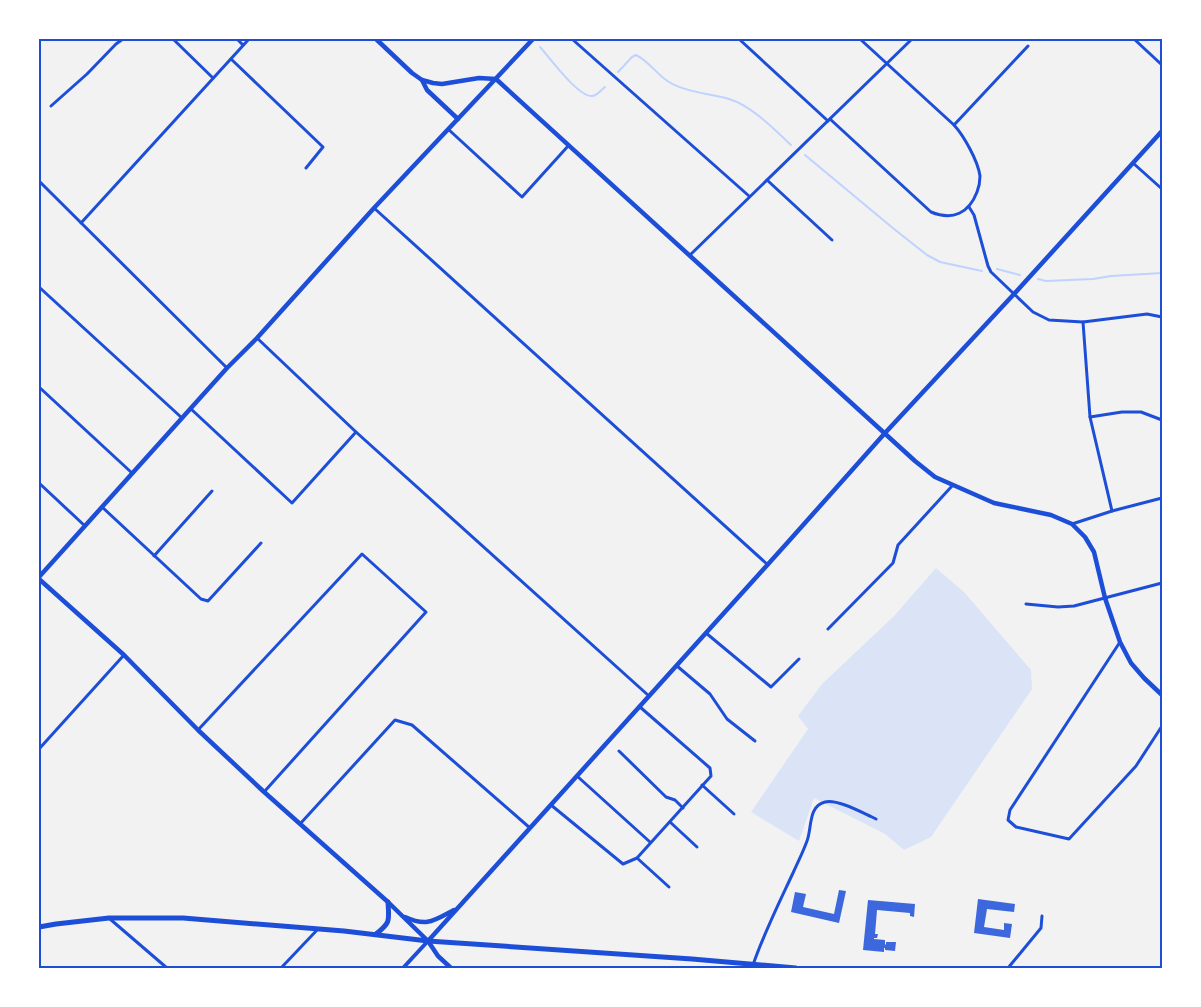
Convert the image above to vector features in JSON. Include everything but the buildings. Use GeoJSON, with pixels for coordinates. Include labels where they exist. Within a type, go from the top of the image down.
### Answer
{"type":"FeatureCollection","features":[{"type":"Feature","properties":{"kind":"main road"},"geometry":{"type":"LineString","coordinates":[[376,39],[422,80],[442,84],[479,78],[496,79],[935,477],[994,503],[1052,515],[1072,524],[1085,537],[1094,552],[1104,598],[1120,642],[1131,663],[1162,695]]}},
{"type":"Feature","properties":{"kind":"main road"},"geometry":{"type":"LineString","coordinates":[[451,968],[438,956],[428,941],[388,902],[264,792],[198,730],[124,656],[39,578],[227,368],[257,338],[374,208],[533,39]]}},
{"type":"Feature","properties":{"kind":"main road"},"geometry":{"type":"LineString","coordinates":[[422,80],[427,90],[458,119]]}},
{"type":"Feature","properties":{"kind":"main road"},"geometry":{"type":"LineString","coordinates":[[428,941],[885,433],[1162,131]]}},
{"type":"Feature","properties":{"kind":"main road"},"geometry":{"type":"LineString","coordinates":[[376,934],[388,922],[388,902]]}},
{"type":"Feature","properties":{"kind":"main road"},"geometry":{"type":"LineString","coordinates":[[400,914],[422,923],[429,922],[457,909]]}},
{"type":"Feature","properties":{"kind":"main road"},"geometry":{"type":"LineString","coordinates":[[39,927],[110,918],[183,918],[376,934],[428,941],[796,968]]}},
{"type":"Feature","properties":{"kind":"street"},"geometry":{"type":"LineString","coordinates":[[52,106],[123,39]]}},
{"type":"Feature","properties":{"kind":"street"},"geometry":{"type":"LineString","coordinates":[[173,39],[213,78]]}},
{"type":"Feature","properties":{"kind":"street"},"geometry":{"type":"LineString","coordinates":[[236,39],[243,45]]}},
{"type":"Feature","properties":{"kind":"street"},"geometry":{"type":"LineString","coordinates":[[81,223],[249,39]]}},
{"type":"Feature","properties":{"kind":"street"},"geometry":{"type":"LineString","coordinates":[[572,39],[750,196]]}},
{"type":"Feature","properties":{"kind":"street"},"geometry":{"type":"LineString","coordinates":[[739,39],[931,212],[940,215],[956,215],[965,211],[973,203],[979,186],[980,176],[967,143],[954,125],[860,39]]}},
{"type":"Feature","properties":{"kind":"street"},"geometry":{"type":"LineString","coordinates":[[690,255],[912,39]]}},
{"type":"Feature","properties":{"kind":"street"},"geometry":{"type":"LineString","coordinates":[[1134,39],[1162,65]]}},
{"type":"Feature","properties":{"kind":"street"},"geometry":{"type":"LineString","coordinates":[[954,125],[1028,46]]}},
{"type":"Feature","properties":{"kind":"street"},"geometry":{"type":"LineString","coordinates":[[231,59],[323,147],[306,168]]}},
{"type":"Feature","properties":{"kind":"street"},"geometry":{"type":"LineString","coordinates":[[448,129],[522,196],[569,145]]}},
{"type":"Feature","properties":{"kind":"street"},"geometry":{"type":"LineString","coordinates":[[1133,162],[1162,189]]}},
{"type":"Feature","properties":{"kind":"street"},"geometry":{"type":"LineString","coordinates":[[767,180],[832,240]]}},
{"type":"Feature","properties":{"kind":"street"},"geometry":{"type":"LineString","coordinates":[[39,181],[227,368]]}},
{"type":"Feature","properties":{"kind":"street"},"geometry":{"type":"LineString","coordinates":[[969,207],[974,215],[991,272],[1033,312],[1049,320],[1083,322],[1147,314],[1162,317]]}},
{"type":"Feature","properties":{"kind":"street"},"geometry":{"type":"LineString","coordinates":[[374,208],[768,565]]}},
{"type":"Feature","properties":{"kind":"street"},"geometry":{"type":"LineString","coordinates":[[39,287],[182,418]]}},
{"type":"Feature","properties":{"kind":"street"},"geometry":{"type":"LineString","coordinates":[[1083,322],[1090,418],[1112,511]]}},
{"type":"Feature","properties":{"kind":"street"},"geometry":{"type":"LineString","coordinates":[[257,338],[356,432],[649,696]]}},
{"type":"Feature","properties":{"kind":"street"},"geometry":{"type":"LineString","coordinates":[[39,387],[132,474]]}},
{"type":"Feature","properties":{"kind":"street"},"geometry":{"type":"LineString","coordinates":[[191,409],[292,503],[356,432]]}},
{"type":"Feature","properties":{"kind":"street"},"geometry":{"type":"LineString","coordinates":[[1090,418],[1122,412],[1140,412],[1162,420]]}},
{"type":"Feature","properties":{"kind":"street"},"geometry":{"type":"LineString","coordinates":[[39,483],[85,526]]}},
{"type":"Feature","properties":{"kind":"street"},"geometry":{"type":"LineString","coordinates":[[828,629],[893,563],[898,546],[952,486]]}},
{"type":"Feature","properties":{"kind":"street"},"geometry":{"type":"LineString","coordinates":[[154,556],[212,492]]}},
{"type":"Feature","properties":{"kind":"street"},"geometry":{"type":"LineString","coordinates":[[1072,524],[1162,498]]}},
{"type":"Feature","properties":{"kind":"street"},"geometry":{"type":"LineString","coordinates":[[102,507],[201,599],[208,601],[261,543]]}},
{"type":"Feature","properties":{"kind":"street"},"geometry":{"type":"LineString","coordinates":[[198,730],[362,554],[426,612],[264,792]]}},
{"type":"Feature","properties":{"kind":"street"},"geometry":{"type":"LineString","coordinates":[[1026,604],[1058,607],[1074,606],[1162,583]]}},
{"type":"Feature","properties":{"kind":"street"},"geometry":{"type":"LineString","coordinates":[[706,633],[771,688],[799,659]]}},
{"type":"Feature","properties":{"kind":"street"},"geometry":{"type":"LineString","coordinates":[[1120,642],[1010,810],[1008,820],[1016,826],[1069,839],[1136,766],[1162,726]]}},
{"type":"Feature","properties":{"kind":"street"},"geometry":{"type":"LineString","coordinates":[[39,749],[124,656]]}},
{"type":"Feature","properties":{"kind":"street"},"geometry":{"type":"LineString","coordinates":[[677,666],[710,694],[727,719],[755,741]]}},
{"type":"Feature","properties":{"kind":"street"},"geometry":{"type":"LineString","coordinates":[[551,805],[623,864],[637,858],[683,808],[711,776],[710,768],[640,707]]}},
{"type":"Feature","properties":{"kind":"street"},"geometry":{"type":"LineString","coordinates":[[300,824],[395,720],[412,725],[530,828]]}},
{"type":"Feature","properties":{"kind":"street"},"geometry":{"type":"LineString","coordinates":[[619,751],[666,797],[674,800],[683,808]]}},
{"type":"Feature","properties":{"kind":"street"},"geometry":{"type":"LineString","coordinates":[[577,776],[650,842]]}},
{"type":"Feature","properties":{"kind":"street"},"geometry":{"type":"LineString","coordinates":[[702,785],[734,814]]}},
{"type":"Feature","properties":{"kind":"street"},"geometry":{"type":"LineString","coordinates":[[753,965],[760,944],[808,840],[816,808],[826,801],[833,802],[845,805],[876,819]]}},
{"type":"Feature","properties":{"kind":"street"},"geometry":{"type":"LineString","coordinates":[[670,822],[697,846]]}},
{"type":"Feature","properties":{"kind":"street"},"geometry":{"type":"LineString","coordinates":[[637,858],[668,887]]}},
{"type":"Feature","properties":{"kind":"street"},"geometry":{"type":"LineString","coordinates":[[1008,968],[1041,928],[1042,916]]}},
{"type":"Feature","properties":{"kind":"street"},"geometry":{"type":"LineString","coordinates":[[110,918],[167,968]]}},
{"type":"Feature","properties":{"kind":"street"},"geometry":{"type":"LineString","coordinates":[[281,968],[318,929]]}},
{"type":"Feature","properties":{"kind":"street"},"geometry":{"type":"LineString","coordinates":[[403,968],[428,941]]}},
{"type":"Feature","properties":{"kind":"street"},"geometry":{"type":"LineString","coordinates":[[159,968],[162,964]]}},
{"type":"Feature","properties":{"kind":"shaded area"},"geometry":{"type":"Polygon","coordinates":[[[936,568],[964,592],[1031,670],[1032,689],[931,837],[904,850],[885,834],[814,798],[799,841],[751,812],[808,729],[798,716],[822,684],[894,616],[936,568]]]}},
{"type":"Feature","properties":{"kind":"waterway"},"geometry":{"type":"LineString","coordinates":[[540,47],[572,84],[586,95],[594,96],[605,87]]}},
{"type":"Feature","properties":{"kind":"waterway"},"geometry":{"type":"LineString","coordinates":[[618,72],[636,55],[675,85],[738,102],[762,119],[791,145]]}},
{"type":"Feature","properties":{"kind":"waterway"},"geometry":{"type":"LineString","coordinates":[[805,155],[927,255],[940,262],[982,271]]}},
{"type":"Feature","properties":{"kind":"waterway"},"geometry":{"type":"LineString","coordinates":[[997,269],[1020,275]]}},
{"type":"Feature","properties":{"kind":"waterway"},"geometry":{"type":"LineString","coordinates":[[1038,279],[1046,281],[1093,279],[1162,273]]}}]}
